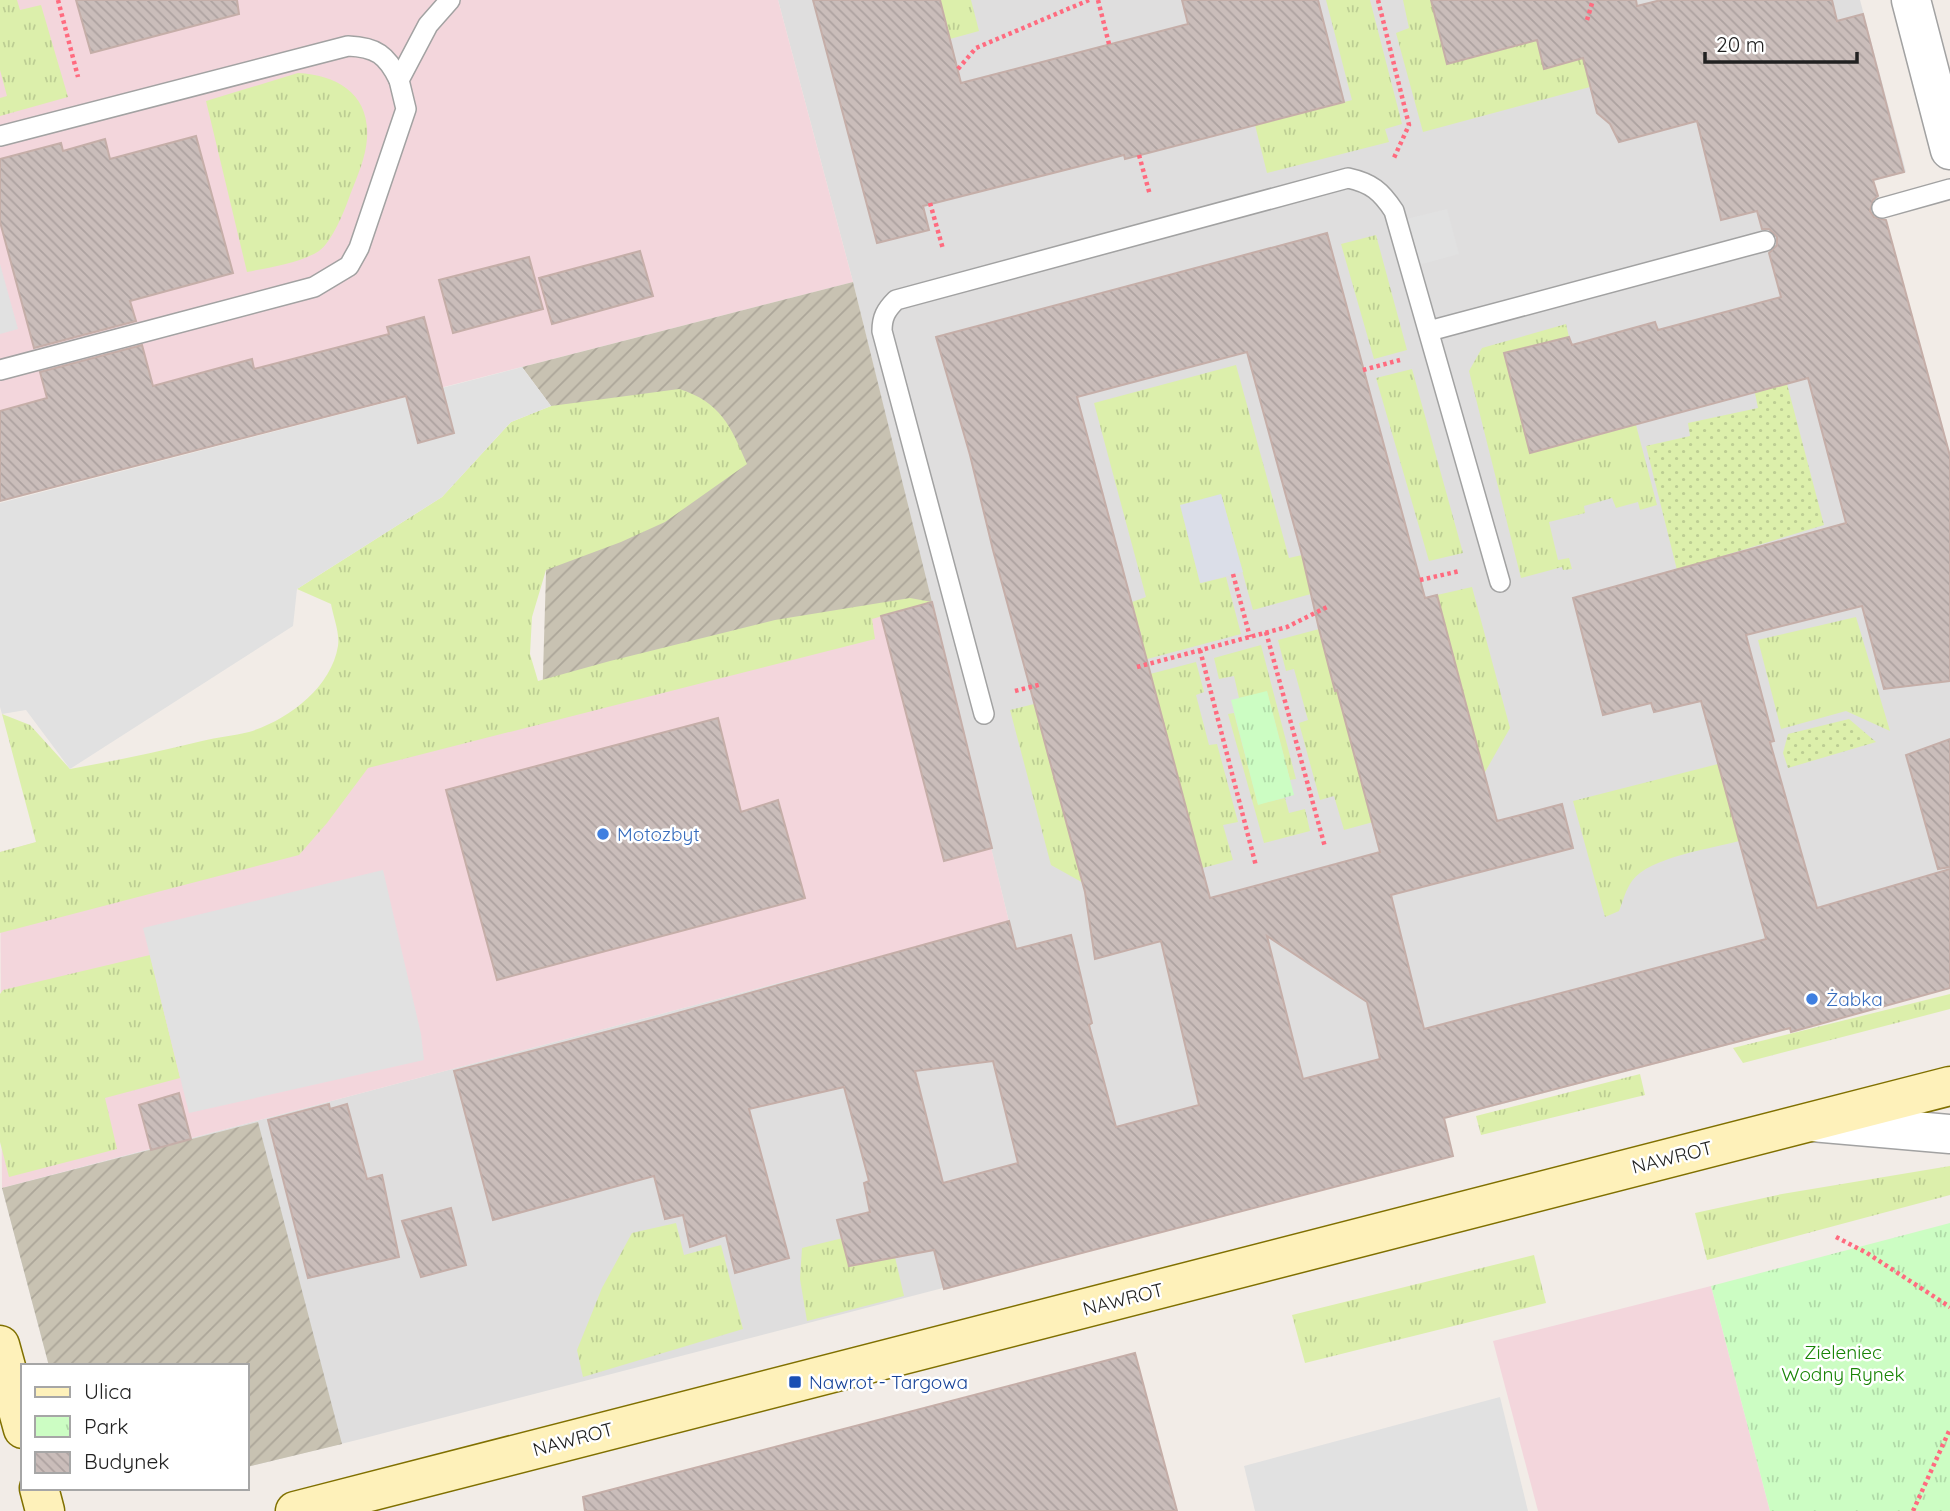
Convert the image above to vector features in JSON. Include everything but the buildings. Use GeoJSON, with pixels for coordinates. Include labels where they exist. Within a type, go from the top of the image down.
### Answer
{"type":"FeatureCollection","features":[{"type":"Feature","properties":{"kind":"street"},"geometry":{"type":"LineString","coordinates":[[1911,0],[1950,150]]}},
{"type":"Feature","properties":{"kind":"street","name":"NAWROT"},"geometry":{"type":"LineString","coordinates":[[295,1511],[328,1506],[1950,1086]]}},
{"type":"Feature","properties":{"kind":"street"},"geometry":{"type":"LineString","coordinates":[[1810,1122],[1950,1134]]}},
{"type":"Feature","properties":{"kind":"street"},"geometry":{"type":"LineString","coordinates":[[0,1345],[21,1422]]}},
{"type":"Feature","properties":{"kind":"street"},"geometry":{"type":"LineString","coordinates":[[39,1490],[45,1511]]}},
{"type":"Feature","properties":{"kind":"lane"},"geometry":{"type":"LineString","coordinates":[[399,80],[428,25],[450,0]]}},
{"type":"Feature","properties":{"kind":"lane"},"geometry":{"type":"LineString","coordinates":[[0,136],[348,46],[366,46],[391,63],[399,80],[406,109],[359,248],[349,266],[314,287],[0,370]]}},
{"type":"Feature","properties":{"kind":"lane"},"geometry":{"type":"LineString","coordinates":[[984,714],[882,331],[886,309],[896,300],[1348,178],[1367,183],[1378,190],[1394,211],[1500,582]]}},
{"type":"Feature","properties":{"kind":"lane"},"geometry":{"type":"LineString","coordinates":[[1882,208],[1950,188]]}},
{"type":"Feature","properties":{"kind":"lane"},"geometry":{"type":"LineString","coordinates":[[1429,331],[1765,241]]}},
{"type":"Feature","properties":{"kind":"path"},"geometry":{"type":"LineString","coordinates":[[58,0],[88,113]]}},
{"type":"Feature","properties":{"kind":"path"},"geometry":{"type":"LineString","coordinates":[[958,69],[976,48],[1089,0]]}},
{"type":"Feature","properties":{"kind":"path"},"geometry":{"type":"LineString","coordinates":[[1098,0],[1109,44]]}},
{"type":"Feature","properties":{"kind":"path"},"geometry":{"type":"LineString","coordinates":[[1378,0],[1409,125],[1378,190]]}},
{"type":"Feature","properties":{"kind":"path"},"geometry":{"type":"LineString","coordinates":[[1587,20],[1592,0]]}},
{"type":"Feature","properties":{"kind":"path"},"geometry":{"type":"LineString","coordinates":[[1139,155],[1147,181]]}},
{"type":"Feature","properties":{"kind":"path"},"geometry":{"type":"LineString","coordinates":[[930,203],[940,239]]}},
{"type":"Feature","properties":{"kind":"path"},"geometry":{"type":"LineString","coordinates":[[1233,574],[1250,637]]}},
{"type":"Feature","properties":{"kind":"path"},"geometry":{"type":"LineString","coordinates":[[1137,667],[1287,627],[1326,607]]}},
{"type":"Feature","properties":{"kind":"path"},"geometry":{"type":"LineString","coordinates":[[1266,632],[1325,847]]}},
{"type":"Feature","properties":{"kind":"path"},"geometry":{"type":"LineString","coordinates":[[1200,650],[1256,866]]}},
{"type":"Feature","properties":{"kind":"path"},"geometry":{"type":"LineString","coordinates":[[1836,1237],[1867,1253],[1950,1307]]}},
{"type":"Feature","properties":{"kind":"path"},"geometry":{"type":"LineString","coordinates":[[1913,1511],[1950,1429]]}},
{"type":"Feature","properties":{"kind":"shaded area"},"geometry":{"type":"Polygon","coordinates":[[[0,0],[778,0],[853,282],[0,501],[0,0]]]}},
{"type":"Feature","properties":{"kind":"shaded area"},"geometry":{"type":"Polygon","coordinates":[[[778,0],[1860,0],[1906,172],[1874,181],[1950,453],[1950,987],[1445,1119],[1282,1200],[248,1467],[248,1364],[48,1364],[2,1188],[1009,922],[853,282],[778,0]]]}},
{"type":"Feature","properties":{"kind":"shaded area"},"geometry":{"type":"Polygon","coordinates":[[[1447,209],[1459,254],[1411,267],[1398,221],[1447,209]]]}},
{"type":"Feature","properties":{"kind":"shaded area"},"geometry":{"type":"Polygon","coordinates":[[[0,264],[18,329],[0,334],[0,264]]]}},
{"type":"Feature","properties":{"kind":"shaded area"},"geometry":{"type":"Polygon","coordinates":[[[853,282],[932,602],[542,707],[551,406],[522,367],[853,282]]]}},
{"type":"Feature","properties":{"kind":"shaded area"},"geometry":{"type":"Polygon","coordinates":[[[522,367],[551,406],[511,422],[442,497],[297,589],[293,626],[70,769],[26,710],[2,714],[0,503],[522,367]]]}},
{"type":"Feature","properties":{"kind":"shaded area"},"geometry":{"type":"Polygon","coordinates":[[[1221,494],[1243,572],[1200,583],[1180,505],[1221,494]]]}},
{"type":"Feature","properties":{"kind":"shaded area"},"geometry":{"type":"Polygon","coordinates":[[[932,602],[1009,922],[2,1188],[0,852],[932,602]]]}},
{"type":"Feature","properties":{"kind":"shaded area"},"geometry":{"type":"Polygon","coordinates":[[[383,870],[421,1034],[424,1060],[189,1113],[143,928],[383,870]]]}},
{"type":"Feature","properties":{"kind":"shaded area"},"geometry":{"type":"Polygon","coordinates":[[[258,1122],[342,1444],[248,1467],[248,1364],[48,1364],[2,1188],[258,1122]]]}},
{"type":"Feature","properties":{"kind":"shaded area"},"geometry":{"type":"Polygon","coordinates":[[[1711,1286],[1770,1511],[1538,1511],[1493,1341],[1711,1286]]]}},
{"type":"Feature","properties":{"kind":"shaded area"},"geometry":{"type":"Polygon","coordinates":[[[1500,1397],[1528,1511],[1255,1511],[1244,1466],[1500,1397]]]}},
{"type":"Feature","properties":{"kind":"green space"},"geometry":{"type":"Polygon","coordinates":[[[0,0],[17,0],[20,10],[41,5],[68,97],[0,116],[0,98],[7,96],[0,70],[0,0]]]}},
{"type":"Feature","properties":{"kind":"green space"},"geometry":{"type":"Polygon","coordinates":[[[940,0],[971,0],[979,31],[950,39],[940,0]]]}},
{"type":"Feature","properties":{"kind":"green space"},"geometry":{"type":"Polygon","coordinates":[[[1326,0],[1370,0],[1402,124],[1385,129],[1389,142],[1267,173],[1255,125],[1352,100],[1326,0]]]}},
{"type":"Feature","properties":{"kind":"green space"},"geometry":{"type":"Polygon","coordinates":[[[1403,0],[1431,0],[1447,64],[1513,47],[1536,38],[1544,68],[1583,58],[1590,87],[1423,132],[1396,33],[1409,28],[1403,0]]]}},
{"type":"Feature","properties":{"kind":"green space"},"geometry":{"type":"Polygon","coordinates":[[[298,73],[338,83],[357,99],[366,123],[365,152],[341,217],[324,247],[293,262],[247,272],[206,101],[298,73]]]}},
{"type":"Feature","properties":{"kind":"green space"},"geometry":{"type":"Polygon","coordinates":[[[1376,235],[1407,350],[1374,359],[1341,244],[1376,235]]]}},
{"type":"Feature","properties":{"kind":"green space"},"geometry":{"type":"Polygon","coordinates":[[[1566,324],[1569,337],[1504,354],[1531,453],[1636,425],[1657,505],[1640,510],[1638,502],[1616,508],[1612,498],[1584,506],[1585,513],[1549,522],[1558,560],[1569,558],[1572,569],[1563,570],[1562,567],[1521,578],[1469,371],[1482,348],[1566,324]]]}},
{"type":"Feature","properties":{"kind":"green space"},"geometry":{"type":"Polygon","coordinates":[[[1236,365],[1289,558],[1302,555],[1311,594],[1253,610],[1221,495],[1201,583],[1226,577],[1241,634],[1136,662],[1130,641],[1142,638],[1132,602],[1146,597],[1094,403],[1236,365]]]}},
{"type":"Feature","properties":{"kind":"green space"},"geometry":{"type":"Polygon","coordinates":[[[1412,369],[1463,553],[1429,561],[1376,378],[1412,369]]]}},
{"type":"Feature","properties":{"kind":"green space"},"geometry":{"type":"Polygon","coordinates":[[[1787,384],[1824,525],[1677,570],[1646,446],[1690,436],[1688,423],[1758,408],[1755,393],[1787,384]]]}},
{"type":"Feature","properties":{"kind":"green space"},"geometry":{"type":"Polygon","coordinates":[[[679,389],[693,394],[715,409],[730,427],[747,464],[665,522],[546,570],[532,617],[530,654],[538,681],[775,620],[910,598],[932,602],[872,619],[875,639],[368,768],[299,855],[0,933],[0,852],[36,842],[2,714],[30,725],[70,769],[264,727],[292,711],[317,689],[334,661],[338,646],[331,604],[297,589],[442,497],[511,422],[551,406],[679,389]]]}},
{"type":"Feature","properties":{"kind":"green space"},"geometry":{"type":"Polygon","coordinates":[[[1472,587],[1510,728],[1472,795],[1344,830],[1334,796],[1320,800],[1299,723],[1308,720],[1294,669],[1286,671],[1278,640],[1319,629],[1336,691],[1454,660],[1437,595],[1472,587]]]}},
{"type":"Feature","properties":{"kind":"green space"},"geometry":{"type":"Polygon","coordinates":[[[1856,617],[1890,731],[1846,711],[1781,729],[1758,640],[1856,617]]]}},
{"type":"Feature","properties":{"kind":"green space"},"geometry":{"type":"Polygon","coordinates":[[[1261,645],[1296,779],[1290,780],[1267,692],[1239,698],[1234,676],[1219,679],[1214,658],[1261,645]]]}},
{"type":"Feature","properties":{"kind":"green space"},"geometry":{"type":"Polygon","coordinates":[[[1196,662],[1204,692],[1196,695],[1209,745],[1217,744],[1238,822],[1223,825],[1233,860],[1103,894],[1051,865],[1010,710],[1034,704],[1051,767],[1167,735],[1150,674],[1196,662]]]}},
{"type":"Feature","properties":{"kind":"green space"},"geometry":{"type":"Polygon","coordinates":[[[1267,691],[1294,795],[1258,805],[1231,700],[1267,691]]]}},
{"type":"Feature","properties":{"kind":"green space"},"geometry":{"type":"Polygon","coordinates":[[[1234,713],[1258,804],[1285,798],[1289,813],[1305,809],[1310,831],[1264,843],[1228,714],[1234,713]]]}},
{"type":"Feature","properties":{"kind":"green space"},"geometry":{"type":"Polygon","coordinates":[[[1849,719],[1876,742],[1788,768],[1783,753],[1788,734],[1849,719]]]}},
{"type":"Feature","properties":{"kind":"green space"},"geometry":{"type":"Polygon","coordinates":[[[1718,764],[1739,841],[1681,855],[1652,866],[1632,881],[1619,911],[1605,917],[1573,801],[1718,764]]]}},
{"type":"Feature","properties":{"kind":"green space"},"geometry":{"type":"Polygon","coordinates":[[[150,955],[180,1078],[105,1098],[117,1149],[9,1177],[0,1142],[0,994],[3,990],[150,955]]]}},
{"type":"Feature","properties":{"kind":"green space"},"geometry":{"type":"Polygon","coordinates":[[[1950,994],[1950,1009],[1743,1063],[1733,1048],[1950,994]]]}},
{"type":"Feature","properties":{"kind":"green space"},"geometry":{"type":"Polygon","coordinates":[[[1640,1074],[1645,1095],[1481,1135],[1476,1116],[1640,1074]]]}},
{"type":"Feature","properties":{"kind":"green space"},"geometry":{"type":"Polygon","coordinates":[[[1950,1166],[1950,1195],[1707,1260],[1695,1213],[1782,1194],[1950,1166]]]}},
{"type":"Feature","properties":{"kind":"green space"},"geometry":{"type":"Polygon","coordinates":[[[676,1223],[684,1255],[721,1245],[743,1329],[583,1377],[577,1350],[602,1288],[632,1233],[676,1223]]]}},
{"type":"Feature","properties":{"kind":"green space","name":"Zieleniec Wodny Rynek"},"geometry":{"type":"Polygon","coordinates":[[[1950,1223],[1950,1511],[1770,1511],[1711,1286],[1950,1223]]]}},
{"type":"Feature","properties":{"kind":"green space"},"geometry":{"type":"Polygon","coordinates":[[[888,1227],[904,1296],[807,1321],[800,1279],[802,1248],[888,1227]]]}},
{"type":"Feature","properties":{"kind":"green space"},"geometry":{"type":"Polygon","coordinates":[[[1534,1255],[1546,1303],[1305,1363],[1292,1315],[1534,1255]]]}},
{"type":"Feature","properties":{"kind":"place","name":"Motozbyt"},"geometry":{"type":"Point","coordinates":[603,834]}},
{"type":"Feature","properties":{"kind":"place","name":"Żabka"},"geometry":{"type":"Point","coordinates":[1812,999]}},
{"type":"Feature","properties":{"kind":"place","name":"Nawrot - Targowa"},"geometry":{"type":"Point","coordinates":[795,1382]}}]}
